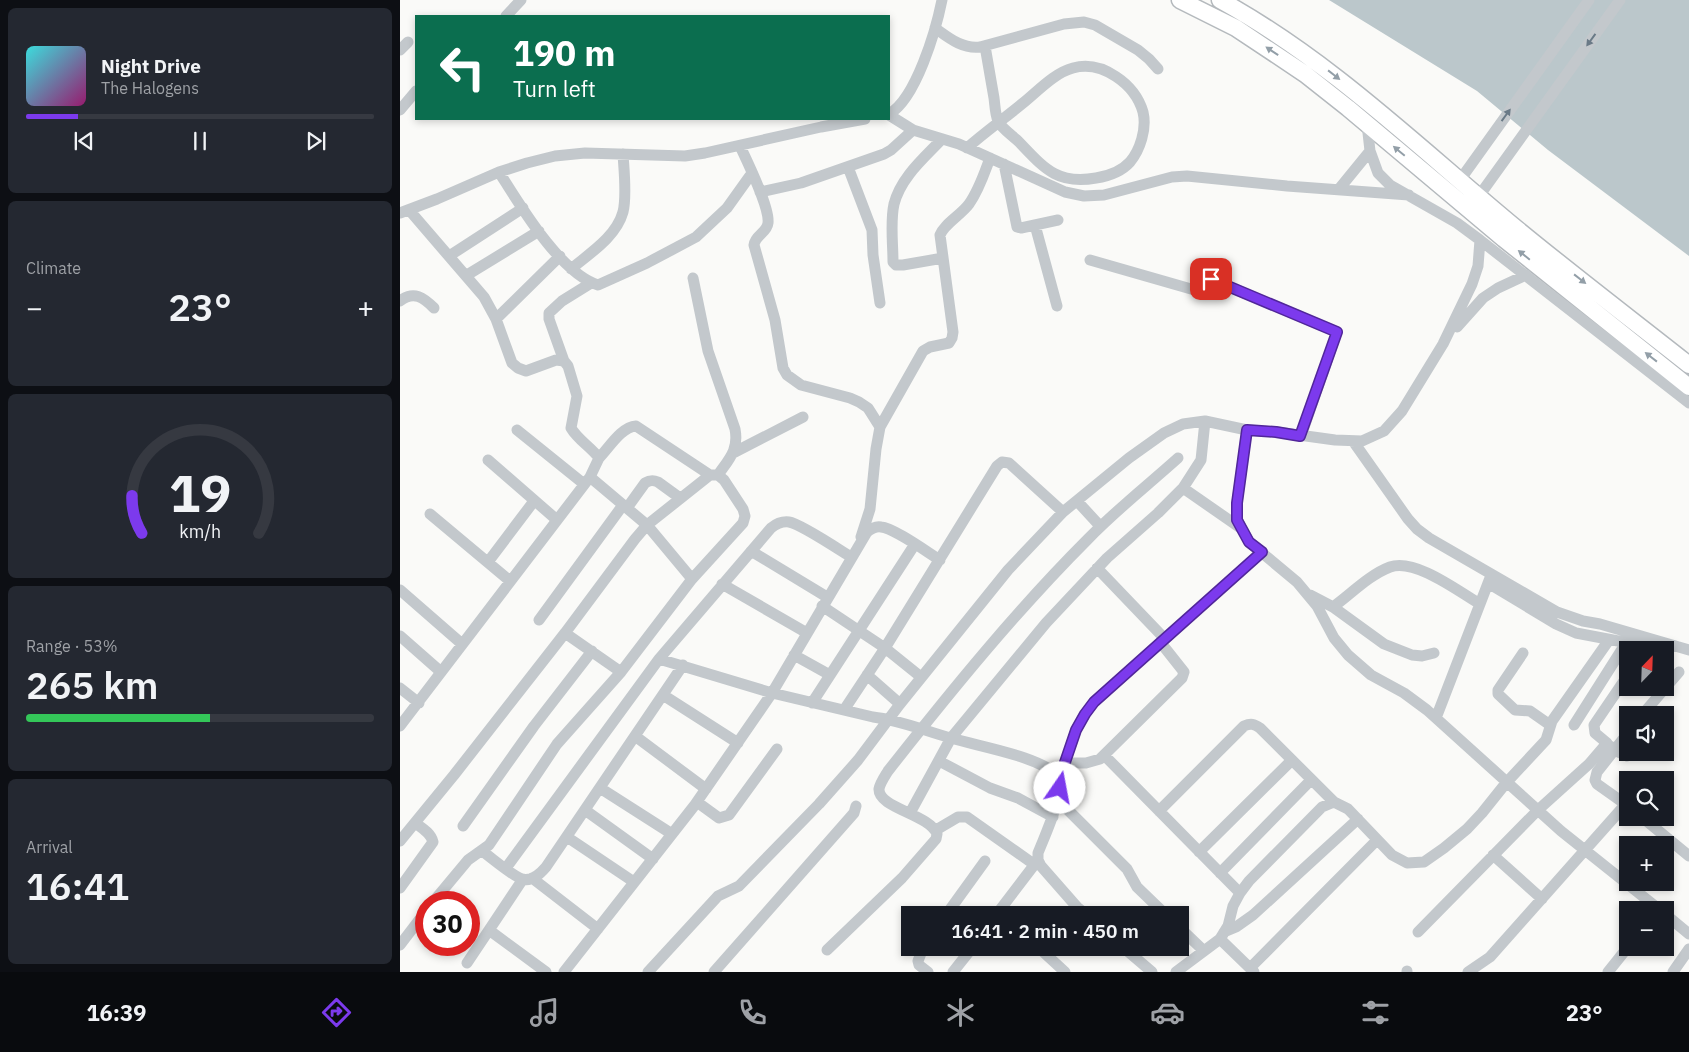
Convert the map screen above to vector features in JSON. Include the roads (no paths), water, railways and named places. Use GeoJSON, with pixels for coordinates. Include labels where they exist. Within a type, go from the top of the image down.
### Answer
{"type":"FeatureCollection","features":[{"type":"Feature","properties":{"kind":"highway"},"geometry":{"type":"LineString","coordinates":[[1180,0],[1236,28],[1306,74],[1504,239],[1689,387]]}},
{"type":"Feature","properties":{"kind":"highway"},"geometry":{"type":"LineString","coordinates":[[1220,0],[1261,24],[1320,64],[1376,108],[1517,229],[1689,365]]}},
{"type":"Feature","properties":{"kind":"street"},"geometry":{"type":"LineString","coordinates":[[507,15],[521,0]]}},
{"type":"Feature","properties":{"kind":"street"},"geometry":{"type":"LineString","coordinates":[[890,114],[897,109],[912,86],[935,28],[942,0]]}},
{"type":"Feature","properties":{"kind":"street"},"geometry":{"type":"LineString","coordinates":[[1460,180],[1589,0]]}},
{"type":"Feature","properties":{"kind":"street"},"geometry":{"type":"LineString","coordinates":[[1479,196],[1620,0]]}},
{"type":"Feature","properties":{"kind":"street"},"geometry":{"type":"LineString","coordinates":[[935,28],[966,47],[985,46],[1064,24],[1084,22],[1095,25],[1138,50],[1158,70]]}},
{"type":"Feature","properties":{"kind":"street"},"geometry":{"type":"LineString","coordinates":[[967,148],[998,122],[1060,74],[1072,68],[1087,66],[1102,68],[1114,75],[1127,87],[1137,100],[1142,112],[1144,126],[1137,151],[1129,163],[1120,171],[1107,177],[1075,181],[1058,176],[1044,167],[998,122],[985,46]]}},
{"type":"Feature","properties":{"kind":"street"},"geometry":{"type":"LineString","coordinates":[[400,110],[415,92]]}},
{"type":"Feature","properties":{"kind":"street"},"geometry":{"type":"LineString","coordinates":[[890,116],[913,130],[967,148],[1065,192],[1084,196],[1104,195],[1172,177],[1188,176],[1409,195]]}},
{"type":"Feature","properties":{"kind":"street"},"geometry":{"type":"LineString","coordinates":[[564,361],[556,360],[526,371],[512,363],[496,319],[484,296],[467,275],[405,212],[500,172],[555,156],[585,153],[685,156],[705,154],[860,120]]}},
{"type":"Feature","properties":{"kind":"street"},"geometry":{"type":"LineString","coordinates":[[1367,124],[1370,151],[1378,173],[1390,185],[1457,223],[1689,403]]}},
{"type":"Feature","properties":{"kind":"street"},"geometry":{"type":"LineString","coordinates":[[760,192],[801,184],[884,154],[892,150],[913,130]]}},
{"type":"Feature","properties":{"kind":"street"},"geometry":{"type":"LineString","coordinates":[[942,139],[903,182],[894,204],[892,218],[893,262],[896,265],[943,258]]}},
{"type":"Feature","properties":{"kind":"street"},"geometry":{"type":"LineString","coordinates":[[740,146],[760,192],[768,222],[766,228],[754,240],[754,245],[775,320],[783,368],[787,375],[801,385],[860,402],[868,408],[880,427]]}},
{"type":"Feature","properties":{"kind":"street"},"geometry":{"type":"LineString","coordinates":[[1339,189],[1370,151]]}},
{"type":"Feature","properties":{"kind":"street"},"geometry":{"type":"LineString","coordinates":[[571,269],[607,238],[620,219],[624,199],[623,154]]}},
{"type":"Feature","properties":{"kind":"street"},"geometry":{"type":"LineString","coordinates":[[859,542],[870,510],[880,427],[924,351],[930,347],[949,343],[952,338],[953,332],[940,235],[942,229],[970,203],[982,182],[990,158]]}},
{"type":"Feature","properties":{"kind":"street"},"geometry":{"type":"LineString","coordinates":[[1004,164],[1017,227],[1021,228],[1058,220]]}},
{"type":"Feature","properties":{"kind":"street"},"geometry":{"type":"LineString","coordinates":[[848,167],[872,230],[873,255],[880,303]]}},
{"type":"Feature","properties":{"kind":"street"},"geometry":{"type":"LineString","coordinates":[[500,172],[539,231],[571,269],[598,286],[696,237],[727,208],[752,173]]}},
{"type":"Feature","properties":{"kind":"street"},"geometry":{"type":"LineString","coordinates":[[449,256],[523,208]]}},
{"type":"Feature","properties":{"kind":"street"},"geometry":{"type":"LineString","coordinates":[[1035,225],[1057,306]]}},
{"type":"Feature","properties":{"kind":"street"},"geometry":{"type":"LineString","coordinates":[[467,275],[539,231]]}},
{"type":"Feature","properties":{"kind":"street"},"geometry":{"type":"LineString","coordinates":[[648,972],[718,896],[739,886],[819,804],[858,760],[921,677],[1008,570],[1063,512],[1164,433],[1183,424],[1205,421],[1247,430],[1353,441],[1362,441],[1384,431],[1402,411],[1443,344],[1472,284],[1478,266],[1480,240]]}},
{"type":"Feature","properties":{"kind":"street"},"geometry":{"type":"LineString","coordinates":[[496,319],[560,256]]}},
{"type":"Feature","properties":{"kind":"street"},"geometry":{"type":"LineString","coordinates":[[1090,260],[1205,293],[1211,279],[1337,332],[1300,436]]}},
{"type":"Feature","properties":{"kind":"street"},"geometry":{"type":"LineString","coordinates":[[1443,344],[1466,315],[1483,298],[1498,288],[1526,275]]}},
{"type":"Feature","properties":{"kind":"street"},"geometry":{"type":"LineString","coordinates":[[693,278],[708,351],[735,429],[737,438],[733,453]]}},
{"type":"Feature","properties":{"kind":"street"},"geometry":{"type":"LineString","coordinates":[[591,283],[562,301],[549,313],[549,319],[564,361],[568,366],[577,396],[571,428],[576,436],[594,451],[599,458]]}},
{"type":"Feature","properties":{"kind":"street"},"geometry":{"type":"LineString","coordinates":[[400,301],[404,298],[415,296],[424,299],[434,308]]}},
{"type":"Feature","properties":{"kind":"street"},"geometry":{"type":"LineString","coordinates":[[400,841],[565,633],[647,525],[680,498],[714,475],[733,453],[803,417]]}},
{"type":"Feature","properties":{"kind":"street"},"geometry":{"type":"LineString","coordinates":[[910,813],[951,738],[1046,623],[1097,568],[1183,488],[1201,460],[1205,421]]}},
{"type":"Feature","properties":{"kind":"street"},"geometry":{"type":"LineString","coordinates":[[400,726],[587,480],[599,458],[624,430],[630,426],[636,426],[724,480],[743,509],[745,516],[743,523],[692,578],[621,672],[557,744],[489,846],[468,860],[442,891]]}},
{"type":"Feature","properties":{"kind":"street"},"geometry":{"type":"LineString","coordinates":[[517,430],[625,507],[647,525],[692,578]]}},
{"type":"Feature","properties":{"kind":"street"},"geometry":{"type":"LineString","coordinates":[[1247,430],[1237,503],[1237,520],[1249,542],[1297,582],[1317,606],[1334,638],[1348,655],[1371,674],[1404,693],[1436,718],[1506,783],[1585,851],[1649,901]]}},
{"type":"Feature","properties":{"kind":"street"},"geometry":{"type":"LineString","coordinates":[[1353,441],[1417,529],[1566,630],[1619,642]]}},
{"type":"Feature","properties":{"kind":"street"},"geometry":{"type":"LineString","coordinates":[[827,950],[902,878],[936,839],[938,834],[936,830],[923,820],[890,804],[882,798],[879,792],[880,786],[888,771],[993,642],[1100,526],[1178,458]]}},
{"type":"Feature","properties":{"kind":"street"},"geometry":{"type":"LineString","coordinates":[[488,460],[557,520]]}},
{"type":"Feature","properties":{"kind":"street"},"geometry":{"type":"LineString","coordinates":[[844,710],[885,648],[997,466],[1002,462],[1015,467],[1063,512]]}},
{"type":"Feature","properties":{"kind":"street"},"geometry":{"type":"LineString","coordinates":[[539,620],[645,483],[654,480],[680,498]]}},
{"type":"Feature","properties":{"kind":"street"},"geometry":{"type":"LineString","coordinates":[[1183,488],[1243,530]]}},
{"type":"Feature","properties":{"kind":"street"},"geometry":{"type":"LineString","coordinates":[[488,562],[534,501]]}},
{"type":"Feature","properties":{"kind":"street"},"geometry":{"type":"LineString","coordinates":[[1077,501],[1100,526]]}},
{"type":"Feature","properties":{"kind":"street"},"geometry":{"type":"LineString","coordinates":[[430,514],[510,581]]}},
{"type":"Feature","properties":{"kind":"street"},"geometry":{"type":"LineString","coordinates":[[506,868],[659,659],[770,528],[779,522],[789,522],[851,557]]}},
{"type":"Feature","properties":{"kind":"street"},"geometry":{"type":"LineString","coordinates":[[564,972],[697,802],[772,694],[866,532],[875,527],[883,526],[940,560]]}},
{"type":"Feature","properties":{"kind":"street"},"geometry":{"type":"LineString","coordinates":[[812,702],[915,544]]}},
{"type":"Feature","properties":{"kind":"street"},"geometry":{"type":"LineString","coordinates":[[751,551],[825,602],[921,677]]}},
{"type":"Feature","properties":{"kind":"street"},"geometry":{"type":"LineString","coordinates":[[1003,906],[1036,863],[1058,800],[1060,777],[1076,730],[1085,714],[1094,702],[1262,552]]}},
{"type":"Feature","properties":{"kind":"street"},"geometry":{"type":"LineString","coordinates":[[1333,607],[1381,571],[1392,566],[1402,565],[1411,566],[1425,572],[1480,604]]}},
{"type":"Feature","properties":{"kind":"street"},"geometry":{"type":"LineString","coordinates":[[1066,763],[1094,762],[1105,756],[1182,678],[1184,672],[1163,641],[1097,568]]}},
{"type":"Feature","properties":{"kind":"street"},"geometry":{"type":"LineString","coordinates":[[1436,718],[1490,579]]}},
{"type":"Feature","properties":{"kind":"street"},"geometry":{"type":"LineString","coordinates":[[1490,579],[1568,617],[1689,650]]}},
{"type":"Feature","properties":{"kind":"street"},"geometry":{"type":"LineString","coordinates":[[722,584],[807,633]]}},
{"type":"Feature","properties":{"kind":"street"},"geometry":{"type":"LineString","coordinates":[[400,590],[462,644]]}},
{"type":"Feature","properties":{"kind":"street"},"geometry":{"type":"LineString","coordinates":[[1306,593],[1333,607],[1384,644],[1412,655],[1422,656],[1434,653]]}},
{"type":"Feature","properties":{"kind":"street"},"geometry":{"type":"LineString","coordinates":[[565,633],[621,672]]}},
{"type":"Feature","properties":{"kind":"street"},"geometry":{"type":"LineString","coordinates":[[400,636],[442,672]]}},
{"type":"Feature","properties":{"kind":"street"},"geometry":{"type":"LineString","coordinates":[[1159,811],[1244,726],[1255,724],[1334,802],[1348,809],[1392,855],[1407,863],[1424,862],[1467,829],[1546,740],[1552,721],[1609,640]]}},
{"type":"Feature","properties":{"kind":"street"},"geometry":{"type":"LineString","coordinates":[[463,826],[534,726],[592,651]]}},
{"type":"Feature","properties":{"kind":"street"},"geometry":{"type":"LineString","coordinates":[[1524,653],[1498,690],[1498,694],[1515,710],[1530,711],[1550,726]]}},
{"type":"Feature","properties":{"kind":"street"},"geometry":{"type":"LineString","coordinates":[[1574,725],[1619,654]]}},
{"type":"Feature","properties":{"kind":"street"},"geometry":{"type":"LineString","coordinates":[[794,655],[830,676]]}},
{"type":"Feature","properties":{"kind":"street"},"geometry":{"type":"LineString","coordinates":[[659,659],[772,694],[888,719],[1013,754],[1048,768],[1060,777]]}},
{"type":"Feature","properties":{"kind":"street"},"geometry":{"type":"LineString","coordinates":[[467,963],[527,879],[539,875],[546,867],[683,666]]}},
{"type":"Feature","properties":{"kind":"street"},"geometry":{"type":"LineString","coordinates":[[1650,706],[1679,672]]}},
{"type":"Feature","properties":{"kind":"street"},"geometry":{"type":"LineString","coordinates":[[867,675],[900,704]]}},
{"type":"Feature","properties":{"kind":"street"},"geometry":{"type":"LineString","coordinates":[[400,688],[419,702]]}},
{"type":"Feature","properties":{"kind":"street"},"geometry":{"type":"LineString","coordinates":[[1619,688],[1594,725],[1595,733],[1619,751]]}},
{"type":"Feature","properties":{"kind":"street"},"geometry":{"type":"LineString","coordinates":[[663,695],[738,743]]}},
{"type":"Feature","properties":{"kind":"street"},"geometry":{"type":"LineString","coordinates":[[635,736],[706,789]]}},
{"type":"Feature","properties":{"kind":"street"},"geometry":{"type":"LineString","coordinates":[[1418,932],[1538,810],[1619,740]]}},
{"type":"Feature","properties":{"kind":"street"},"geometry":{"type":"LineString","coordinates":[[1610,746],[1595,776],[1595,780],[1597,784],[1619,801]]}},
{"type":"Feature","properties":{"kind":"street"},"geometry":{"type":"LineString","coordinates":[[697,802],[719,818],[729,815],[777,749]]}},
{"type":"Feature","properties":{"kind":"street"},"geometry":{"type":"LineString","coordinates":[[1105,756],[1240,893]]}},
{"type":"Feature","properties":{"kind":"street"},"geometry":{"type":"LineString","coordinates":[[1199,852],[1292,760]]}},
{"type":"Feature","properties":{"kind":"street"},"geometry":{"type":"LineString","coordinates":[[939,761],[990,788],[1018,798],[1053,817]]}},
{"type":"Feature","properties":{"kind":"street"},"geometry":{"type":"LineString","coordinates":[[1220,873],[1312,780]]}},
{"type":"Feature","properties":{"kind":"street"},"geometry":{"type":"LineString","coordinates":[[600,788],[672,834]]}},
{"type":"Feature","properties":{"kind":"street"},"geometry":{"type":"LineString","coordinates":[[1058,800],[1127,869],[1137,887],[1157,906]]}},
{"type":"Feature","properties":{"kind":"street"},"geometry":{"type":"LineString","coordinates":[[1222,936],[1228,926],[1233,906],[1249,881],[1322,807],[1334,802]]}},
{"type":"Feature","properties":{"kind":"street"},"geometry":{"type":"LineString","coordinates":[[714,972],[854,813],[856,806]]}},
{"type":"Feature","properties":{"kind":"street"},"geometry":{"type":"LineString","coordinates":[[585,810],[653,859]]}},
{"type":"Feature","properties":{"kind":"street"},"geometry":{"type":"LineString","coordinates":[[1468,972],[1490,956],[1619,814]]}},
{"type":"Feature","properties":{"kind":"street"},"geometry":{"type":"LineString","coordinates":[[936,830],[958,817],[967,817],[1041,866],[1079,906]]}},
{"type":"Feature","properties":{"kind":"street"},"geometry":{"type":"LineString","coordinates":[[1179,971],[1222,936],[1253,915],[1358,819]]}},
{"type":"Feature","properties":{"kind":"street"},"geometry":{"type":"LineString","coordinates":[[400,888],[433,842],[432,837],[415,823]]}},
{"type":"Feature","properties":{"kind":"street"},"geometry":{"type":"LineString","coordinates":[[1653,826],[1689,856]]}},
{"type":"Feature","properties":{"kind":"street"},"geometry":{"type":"LineString","coordinates":[[567,837],[634,882]]}},
{"type":"Feature","properties":{"kind":"street"},"geometry":{"type":"LineString","coordinates":[[1222,936],[1252,970],[1378,840]]}},
{"type":"Feature","properties":{"kind":"street"},"geometry":{"type":"LineString","coordinates":[[482,851],[506,868],[527,879],[598,929]]}},
{"type":"Feature","properties":{"kind":"street"},"geometry":{"type":"LineString","coordinates":[[1493,855],[1542,899]]}},
{"type":"Feature","properties":{"kind":"street"},"geometry":{"type":"LineString","coordinates":[[952,906],[985,861]]}},
{"type":"Feature","properties":{"kind":"street"},"geometry":{"type":"LineString","coordinates":[[1674,922],[1689,934]]}},
{"type":"Feature","properties":{"kind":"street"},"geometry":{"type":"LineString","coordinates":[[400,945],[415,925]]}},
{"type":"Feature","properties":{"kind":"street"},"geometry":{"type":"LineString","coordinates":[[489,930],[546,972]]}},
{"type":"Feature","properties":{"kind":"street"},"geometry":{"type":"LineString","coordinates":[[1189,937],[1204,951]]}},
{"type":"Feature","properties":{"kind":"street"},"geometry":{"type":"LineString","coordinates":[[1673,972],[1689,948]]}},
{"type":"Feature","properties":{"kind":"street"},"geometry":{"type":"LineString","coordinates":[[920,956],[918,960],[919,965],[928,972]]}},
{"type":"Feature","properties":{"kind":"street"},"geometry":{"type":"LineString","coordinates":[[953,972],[966,956]]}},
{"type":"Feature","properties":{"kind":"street"},"geometry":{"type":"LineString","coordinates":[[1048,956],[1065,972]]}},
{"type":"Feature","properties":{"kind":"street"},"geometry":{"type":"LineString","coordinates":[[1133,956],[1152,972]]}},
{"type":"Feature","properties":{"kind":"street"},"geometry":{"type":"LineString","coordinates":[[1608,972],[1621,956]]}}]}
